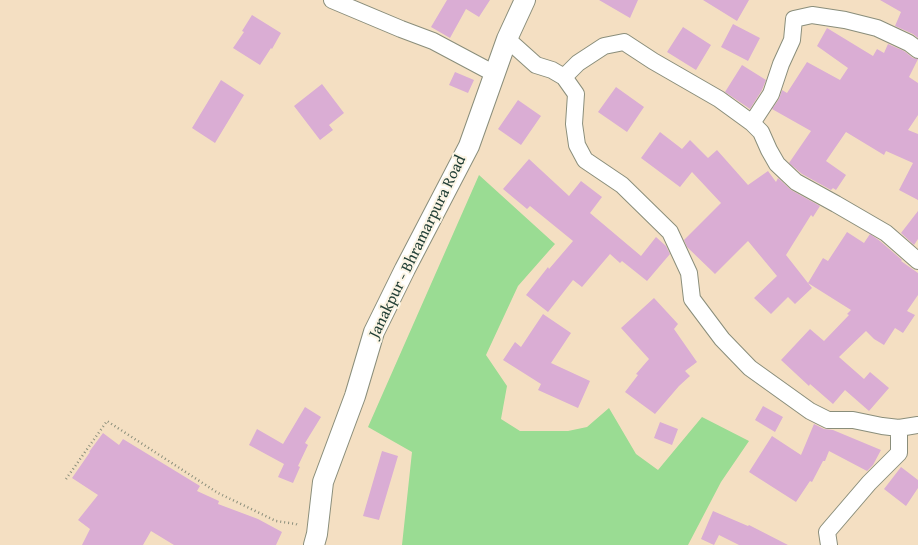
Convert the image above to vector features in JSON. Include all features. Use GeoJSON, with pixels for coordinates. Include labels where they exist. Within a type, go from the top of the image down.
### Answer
{"type":"FeatureCollection","features":[{"type":"Feature","properties":{"kind":"street"},"geometry":{"type":"LineString","coordinates":[[332,0],[434,41],[495,74]]}},
{"type":"Feature","properties":{"kind":"street","name":"Janakpur - Bhramarpura Road"},"geometry":{"type":"LineString","coordinates":[[315,540],[323,482],[355,396],[374,332],[468,146],[507,39],[525,0]]}},
{"type":"Feature","properties":{"kind":"street"},"geometry":{"type":"LineString","coordinates":[[752,123],[771,94],[781,64],[792,40],[794,19],[812,15],[845,20],[877,28],[909,43],[918,50]]}},
{"type":"Feature","properties":{"kind":"street"},"geometry":{"type":"LineString","coordinates":[[507,39],[536,65],[552,70],[564,77],[576,94],[574,124],[577,145],[585,160],[622,185],[670,232],[689,273],[692,299],[722,339],[750,368],[810,411],[828,420],[853,420],[899,428],[918,425]]}},
{"type":"Feature","properties":{"kind":"street"},"geometry":{"type":"LineString","coordinates":[[564,77],[578,63],[604,46],[624,42],[653,61],[718,99],[752,123],[761,132],[768,150],[777,164],[796,182],[886,233],[918,262]]}},
{"type":"Feature","properties":{"kind":"street"},"geometry":{"type":"LineString","coordinates":[[829,545],[827,532],[869,483],[899,453],[899,428]]}},
{"type":"Feature","properties":{"kind":"path"},"geometry":{"type":"LineString","coordinates":[[66,479],[107,421],[218,493],[276,521],[296,524],[315,540]]}},
{"type":"Feature","properties":{"kind":"green space"},"geometry":{"type":"Polygon","coordinates":[[[479,175],[555,244],[518,286],[486,355],[507,386],[501,419],[520,431],[568,431],[587,427],[609,408],[636,454],[658,470],[702,417],[749,441],[721,482],[688,545],[402,545],[412,452],[368,427],[479,175]]]}},
{"type":"Feature","properties":{"kind":"building"},"geometry":{"type":"Polygon","coordinates":[[[447,0],[490,0],[479,17],[466,9],[450,38],[431,27],[447,0]]]}},
{"type":"Feature","properties":{"kind":"building"},"geometry":{"type":"Polygon","coordinates":[[[599,0],[638,0],[630,18],[599,0]]]}},
{"type":"Feature","properties":{"kind":"building"},"geometry":{"type":"Polygon","coordinates":[[[703,0],[749,0],[737,21],[703,0]]]}},
{"type":"Feature","properties":{"kind":"building"},"geometry":{"type":"Polygon","coordinates":[[[880,0],[918,0],[918,38],[913,34],[895,26],[901,12],[880,0]]]}},
{"type":"Feature","properties":{"kind":"building"},"geometry":{"type":"Polygon","coordinates":[[[252,15],[281,33],[272,49],[271,48],[260,65],[233,48],[244,32],[242,31],[252,15]]]}},
{"type":"Feature","properties":{"kind":"building"},"geometry":{"type":"Polygon","coordinates":[[[733,24],[760,38],[748,61],[721,47],[733,24]]]}},
{"type":"Feature","properties":{"kind":"building"},"geometry":{"type":"Polygon","coordinates":[[[683,27],[711,45],[696,70],[667,52],[683,27]]]}},
{"type":"Feature","properties":{"kind":"building"},"geometry":{"type":"Polygon","coordinates":[[[827,28],[873,56],[877,49],[884,53],[888,44],[904,51],[913,58],[918,59],[909,77],[918,83],[918,115],[908,130],[918,134],[918,200],[899,190],[913,163],[886,151],[884,155],[846,132],[826,161],[846,175],[836,190],[833,188],[831,190],[802,174],[789,163],[811,131],[772,109],[779,99],[782,90],[787,93],[807,62],[840,80],[848,68],[817,46],[827,28]]]}},
{"type":"Feature","properties":{"kind":"building"},"geometry":{"type":"Polygon","coordinates":[[[742,65],[766,80],[762,90],[750,109],[725,92],[742,65]]]}},
{"type":"Feature","properties":{"kind":"building"},"geometry":{"type":"Polygon","coordinates":[[[455,72],[474,80],[468,93],[449,85],[455,72]]]}},
{"type":"Feature","properties":{"kind":"building"},"geometry":{"type":"Polygon","coordinates":[[[221,80],[244,95],[215,143],[192,128],[221,80]]]}},
{"type":"Feature","properties":{"kind":"building"},"geometry":{"type":"Polygon","coordinates":[[[322,84],[344,113],[329,125],[333,130],[320,140],[294,106],[322,84]]]}},
{"type":"Feature","properties":{"kind":"building"},"geometry":{"type":"Polygon","coordinates":[[[616,87],[644,107],[627,132],[598,112],[616,87]]]}},
{"type":"Feature","properties":{"kind":"building"},"geometry":{"type":"Polygon","coordinates":[[[518,100],[541,116],[521,145],[498,129],[518,100]]]}},
{"type":"Feature","properties":{"kind":"building"},"geometry":{"type":"Polygon","coordinates":[[[660,132],[682,149],[690,140],[708,158],[717,150],[748,185],[768,171],[776,182],[778,178],[791,190],[820,206],[813,217],[811,215],[786,255],[812,288],[795,304],[788,297],[771,314],[754,298],[777,276],[748,241],[715,274],[687,247],[684,240],[721,203],[692,172],[680,187],[641,158],[660,132]]]}},
{"type":"Feature","properties":{"kind":"building"},"geometry":{"type":"Polygon","coordinates":[[[529,159],[569,196],[581,181],[602,197],[590,213],[641,256],[656,237],[666,246],[670,254],[647,281],[622,261],[620,263],[610,254],[582,287],[573,280],[548,312],[526,295],[548,267],[549,269],[573,241],[530,206],[527,209],[503,189],[529,159]]]}},
{"type":"Feature","properties":{"kind":"building"},"geometry":{"type":"Polygon","coordinates":[[[918,211],[918,239],[914,245],[901,233],[918,211]]]}},
{"type":"Feature","properties":{"kind":"building"},"geometry":{"type":"Polygon","coordinates":[[[847,232],[864,243],[870,234],[902,260],[901,261],[918,273],[918,295],[907,311],[915,315],[903,333],[895,328],[884,345],[874,339],[866,331],[839,357],[864,379],[870,372],[889,388],[869,411],[845,390],[833,404],[810,384],[809,386],[781,360],[810,329],[824,341],[849,315],[847,314],[851,310],[808,283],[823,258],[828,261],[847,232]]]}},
{"type":"Feature","properties":{"kind":"building"},"geometry":{"type":"Polygon","coordinates":[[[654,298],[678,324],[674,329],[697,362],[685,371],[690,376],[679,386],[655,414],[625,392],[638,375],[636,374],[649,359],[621,328],[654,298]]]}},
{"type":"Feature","properties":{"kind":"building"},"geometry":{"type":"Polygon","coordinates":[[[543,314],[571,333],[551,363],[590,381],[578,408],[538,390],[541,384],[503,360],[515,342],[521,347],[543,314]]]}},
{"type":"Feature","properties":{"kind":"building"},"geometry":{"type":"Polygon","coordinates":[[[763,406],[783,417],[775,432],[755,420],[763,406]]]}},
{"type":"Feature","properties":{"kind":"building"},"geometry":{"type":"Polygon","coordinates":[[[305,407],[321,417],[305,443],[308,445],[298,466],[300,467],[293,483],[278,477],[284,464],[249,445],[257,429],[283,444],[305,407]]]}},
{"type":"Feature","properties":{"kind":"building"},"geometry":{"type":"Polygon","coordinates":[[[660,422],[678,429],[672,445],[654,438],[660,422]]]}},
{"type":"Feature","properties":{"kind":"building"},"geometry":{"type":"Polygon","coordinates":[[[814,424],[824,429],[833,430],[881,450],[873,465],[867,471],[829,451],[825,461],[823,461],[812,482],[810,481],[796,502],[749,472],[772,436],[801,455],[814,424]]]}},
{"type":"Feature","properties":{"kind":"building"},"geometry":{"type":"Polygon","coordinates":[[[103,433],[119,445],[123,439],[200,486],[197,491],[219,501],[218,504],[258,519],[282,532],[276,545],[174,545],[151,531],[143,545],[82,545],[90,529],[78,520],[98,495],[72,478],[103,433]]]}},
{"type":"Feature","properties":{"kind":"building"},"geometry":{"type":"Polygon","coordinates":[[[382,451],[398,456],[379,520],[363,516],[382,451]]]}},
{"type":"Feature","properties":{"kind":"building"},"geometry":{"type":"Polygon","coordinates":[[[901,467],[918,480],[918,488],[906,506],[884,489],[901,467]]]}},
{"type":"Feature","properties":{"kind":"building"},"geometry":{"type":"Polygon","coordinates":[[[713,511],[748,526],[749,525],[788,545],[739,545],[719,535],[714,545],[701,539],[713,511]]]}}]}
